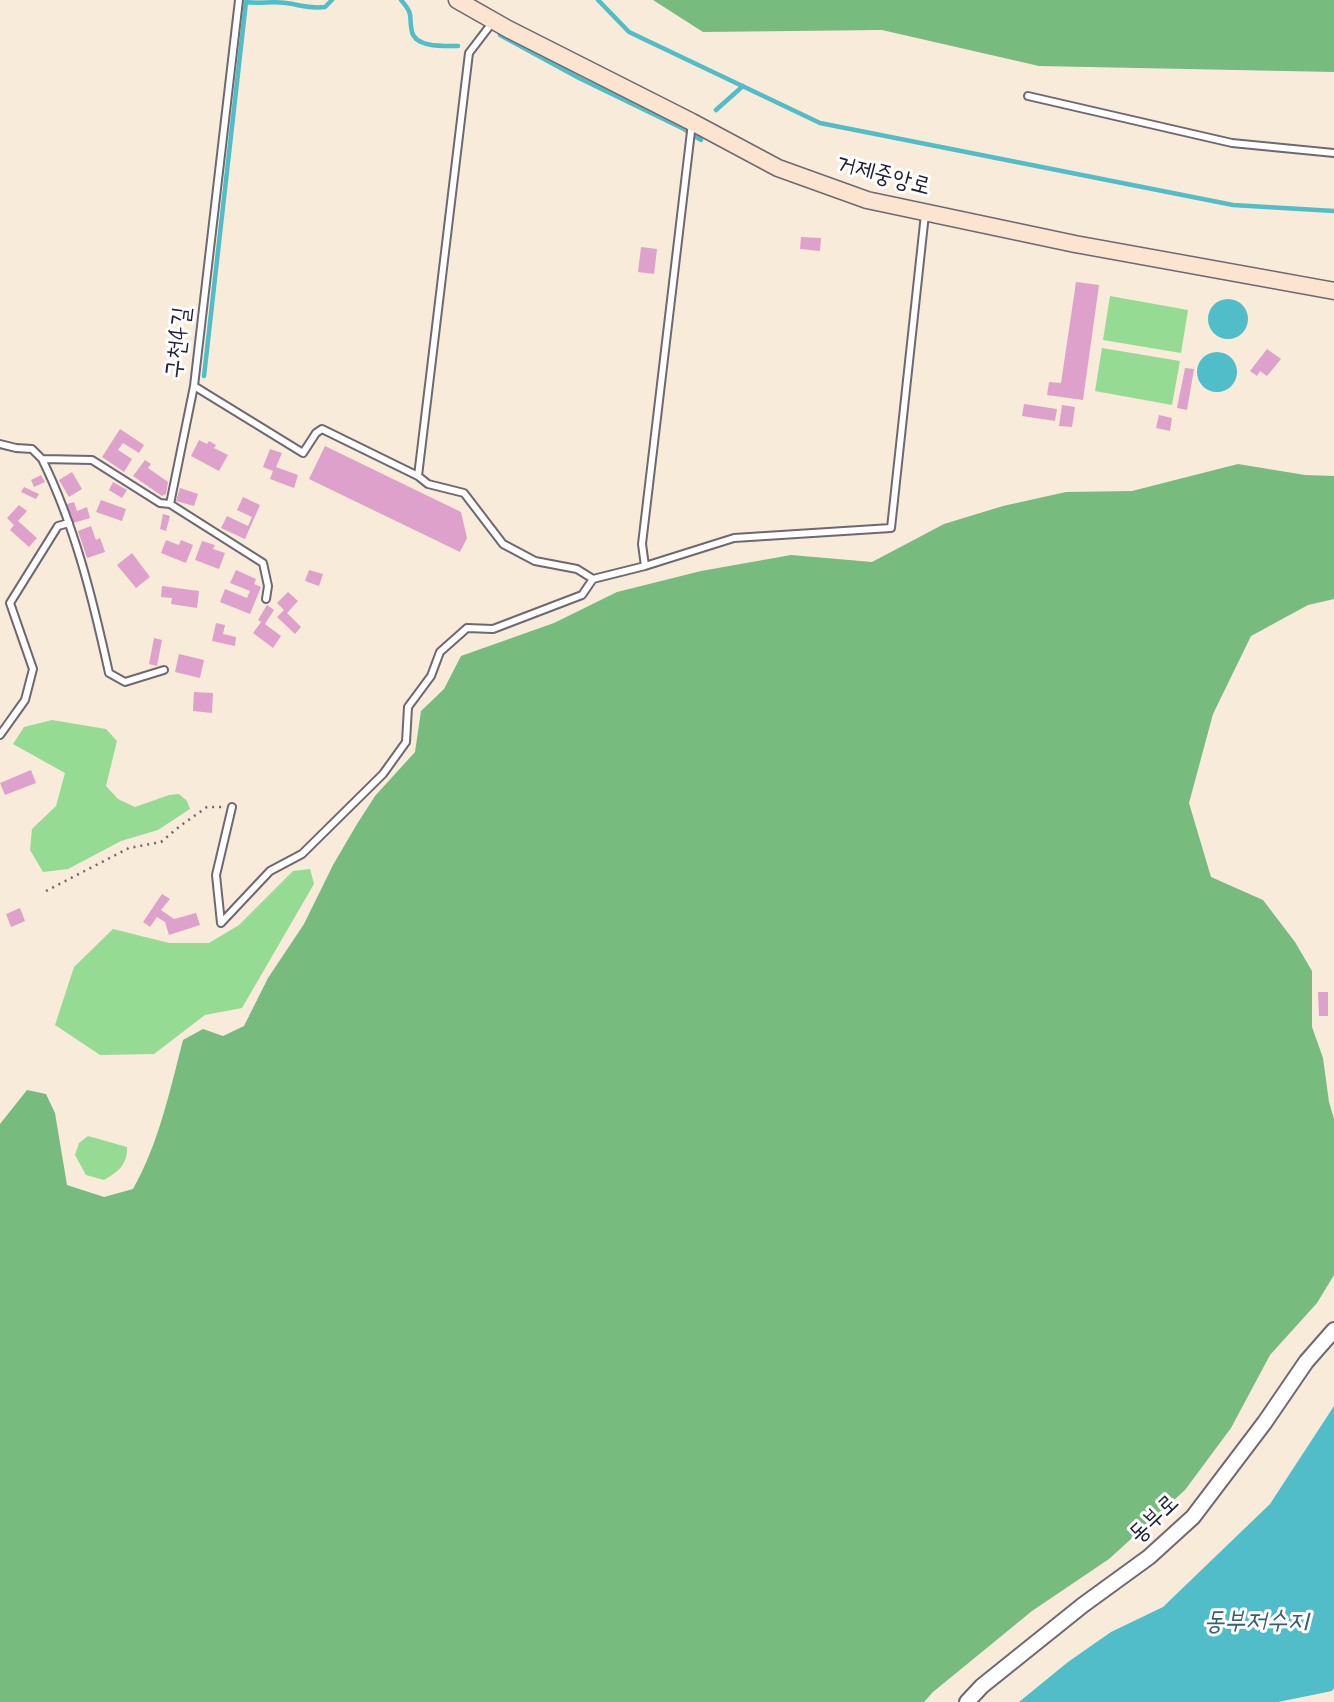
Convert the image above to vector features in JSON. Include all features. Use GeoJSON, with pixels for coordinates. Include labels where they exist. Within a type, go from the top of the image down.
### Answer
{"type":"FeatureCollection","features":[{"type":"Feature","properties":{"kind":"main road","name":"거제중앙로"},"geometry":{"type":"LineString","coordinates":[[457,0],[778,168],[867,200],[1075,244],[1334,290]]}},
{"type":"Feature","properties":{"kind":"street","name":"동부로"},"geometry":{"type":"LineString","coordinates":[[967,1702],[982,1686],[1083,1605],[1149,1557],[1193,1517],[1306,1362],[1334,1330]]}},
{"type":"Feature","properties":{"kind":"lane","name":"구천4길"},"geometry":{"type":"LineString","coordinates":[[170,504],[194,386],[239,0]]}},
{"type":"Feature","properties":{"kind":"lane"},"geometry":{"type":"LineString","coordinates":[[418,475],[469,53],[494,21]]}},
{"type":"Feature","properties":{"kind":"lane"},"geometry":{"type":"LineString","coordinates":[[1028,96],[1232,143],[1334,153]]}},
{"type":"Feature","properties":{"kind":"lane"},"geometry":{"type":"LineString","coordinates":[[645,566],[642,544],[692,122]]}},
{"type":"Feature","properties":{"kind":"lane"},"geometry":{"type":"LineString","coordinates":[[232,807],[216,876],[221,923],[270,871],[302,854],[383,774],[406,742],[408,707],[431,676],[440,652],[467,628],[493,628],[582,595],[593,579],[734,538],[891,528],[925,212]]}},
{"type":"Feature","properties":{"kind":"lane"},"geometry":{"type":"LineString","coordinates":[[194,386],[303,453],[316,433],[322,429],[418,475],[428,484],[464,493],[503,544],[535,561],[577,569],[593,579]]}},
{"type":"Feature","properties":{"kind":"lane"},"geometry":{"type":"LineString","coordinates":[[0,444],[32,449],[42,459],[57,489],[97,616],[110,673],[125,682],[164,670]]}},
{"type":"Feature","properties":{"kind":"lane"},"geometry":{"type":"LineString","coordinates":[[42,459],[92,460],[160,503],[170,504],[263,563],[268,586],[266,599]]}},
{"type":"Feature","properties":{"kind":"lane"},"geometry":{"type":"LineString","coordinates":[[0,736],[25,700],[33,668],[10,603],[58,526],[69,523]]}},
{"type":"Feature","properties":{"kind":"path"},"geometry":{"type":"LineString","coordinates":[[46,891],[129,848],[161,842],[207,807],[232,807]]}},
{"type":"Feature","properties":{"kind":"green space"},"geometry":{"type":"Polygon","coordinates":[[[653,0],[1334,0],[1334,72],[1039,66],[882,30],[703,32],[653,0]]]}},
{"type":"Feature","properties":{"kind":"green space"},"geometry":{"type":"Polygon","coordinates":[[[1110,296],[1188,310],[1181,353],[1103,340],[1110,296]]]}},
{"type":"Feature","properties":{"kind":"green space"},"geometry":{"type":"Polygon","coordinates":[[[1102,348],[1180,361],[1172,405],[1095,391],[1102,348]]]}},
{"type":"Feature","properties":{"kind":"green space"},"geometry":{"type":"Polygon","coordinates":[[[1238,464],[1305,475],[1334,476],[1334,599],[1308,605],[1251,636],[1213,714],[1189,803],[1211,877],[1263,900],[1295,942],[1312,971],[1312,1027],[1323,1058],[1334,1119],[1334,1275],[1317,1303],[1270,1355],[1231,1428],[1185,1490],[1109,1559],[1032,1611],[924,1702],[0,1702],[0,1124],[27,1090],[46,1094],[55,1113],[67,1185],[104,1197],[133,1189],[157,1135],[183,1040],[203,1029],[223,1036],[244,1026],[268,978],[304,924],[357,824],[375,796],[415,752],[421,711],[444,689],[461,656],[554,623],[617,592],[701,571],[791,555],[872,562],[944,524],[1003,506],[1066,492],[1132,491],[1238,464]]]}},
{"type":"Feature","properties":{"kind":"green space"},"geometry":{"type":"Polygon","coordinates":[[[52,720],[106,729],[117,741],[106,786],[118,799],[135,807],[179,794],[187,801],[190,809],[158,830],[121,841],[68,869],[43,872],[30,850],[32,829],[56,806],[65,773],[13,744],[24,727],[52,720]]]}},
{"type":"Feature","properties":{"kind":"green space"},"geometry":{"type":"Polygon","coordinates":[[[310,869],[314,884],[242,1008],[205,1015],[154,1054],[100,1055],[55,1025],[74,967],[113,929],[169,943],[209,943],[239,925],[293,871],[310,869]]]}},
{"type":"Feature","properties":{"kind":"green space"},"geometry":{"type":"Polygon","coordinates":[[[88,1136],[127,1147],[126,1158],[121,1167],[104,1180],[86,1175],[75,1155],[79,1143],[88,1136]]]}},
{"type":"Feature","properties":{"kind":"water"},"geometry":{"type":"Polygon","coordinates":[[[1228,299],[1236,300],[1242,305],[1247,311],[1247,327],[1242,333],[1236,338],[1228,339],[1220,338],[1214,333],[1209,327],[1208,319],[1209,311],[1214,305],[1220,300],[1228,299]]]}},
{"type":"Feature","properties":{"kind":"water"},"geometry":{"type":"Polygon","coordinates":[[[1217,352],[1225,353],[1231,358],[1236,364],[1236,380],[1231,386],[1225,391],[1217,392],[1209,391],[1203,386],[1198,380],[1197,372],[1198,364],[1203,358],[1209,353],[1217,352]]]}},
{"type":"Feature","properties":{"kind":"water","name":"동부저수지"},"geometry":{"type":"Polygon","coordinates":[[[1334,1406],[1332,1691],[1278,1702],[1019,1702],[1068,1662],[1111,1632],[1163,1607],[1270,1504],[1334,1406]]]}},
{"type":"Feature","properties":{"kind":"building"},"geometry":{"type":"Polygon","coordinates":[[[801,237],[821,238],[820,251],[800,249],[801,237]]]}},
{"type":"Feature","properties":{"kind":"building"},"geometry":{"type":"Polygon","coordinates":[[[641,247],[657,249],[654,274],[638,272],[641,247]]]}},
{"type":"Feature","properties":{"kind":"building"},"geometry":{"type":"Polygon","coordinates":[[[1076,282],[1099,285],[1083,400],[1047,395],[1049,382],[1061,383],[1076,282]]]}},
{"type":"Feature","properties":{"kind":"building"},"geometry":{"type":"Polygon","coordinates":[[[1267,349],[1281,359],[1267,376],[1260,371],[1257,376],[1250,371],[1267,349]]]}},
{"type":"Feature","properties":{"kind":"building"},"geometry":{"type":"Polygon","coordinates":[[[1185,368],[1194,369],[1187,410],[1177,408],[1185,368]]]}},
{"type":"Feature","properties":{"kind":"building"},"geometry":{"type":"Polygon","coordinates":[[[1024,404],[1057,409],[1055,421],[1022,416],[1024,404]]]}},
{"type":"Feature","properties":{"kind":"building"},"geometry":{"type":"Polygon","coordinates":[[[1062,405],[1075,407],[1072,427],[1059,426],[1062,405]]]}},
{"type":"Feature","properties":{"kind":"building"},"geometry":{"type":"Polygon","coordinates":[[[1159,415],[1172,418],[1170,431],[1156,428],[1159,415]]]}},
{"type":"Feature","properties":{"kind":"building"},"geometry":{"type":"Polygon","coordinates":[[[120,429],[144,445],[139,453],[123,443],[118,450],[132,459],[124,472],[102,457],[120,429]]]}},
{"type":"Feature","properties":{"kind":"building"},"geometry":{"type":"Polygon","coordinates":[[[199,440],[207,444],[209,441],[216,445],[214,448],[228,455],[219,471],[191,456],[199,440]]]}},
{"type":"Feature","properties":{"kind":"building"},"geometry":{"type":"Polygon","coordinates":[[[325,446],[461,512],[467,538],[460,552],[309,479],[325,446]]]}},
{"type":"Feature","properties":{"kind":"building"},"geometry":{"type":"Polygon","coordinates":[[[270,449],[282,453],[276,467],[298,475],[294,488],[270,479],[273,471],[263,467],[270,449]]]}},
{"type":"Feature","properties":{"kind":"building"},"geometry":{"type":"Polygon","coordinates":[[[145,460],[151,464],[148,468],[168,482],[166,494],[162,496],[133,476],[145,460]]]}},
{"type":"Feature","properties":{"kind":"building"},"geometry":{"type":"Polygon","coordinates":[[[72,472],[82,489],[69,497],[59,480],[72,472]]]}},
{"type":"Feature","properties":{"kind":"building"},"geometry":{"type":"Polygon","coordinates":[[[41,475],[45,482],[34,487],[31,480],[41,475]]]}},
{"type":"Feature","properties":{"kind":"building"},"geometry":{"type":"Polygon","coordinates":[[[113,482],[127,490],[122,498],[109,490],[113,482]]]}},
{"type":"Feature","properties":{"kind":"building"},"geometry":{"type":"Polygon","coordinates":[[[24,487],[39,494],[36,499],[21,492],[24,487]]]}},
{"type":"Feature","properties":{"kind":"building"},"geometry":{"type":"Polygon","coordinates":[[[180,488],[198,494],[194,506],[176,501],[180,488]]]}},
{"type":"Feature","properties":{"kind":"building"},"geometry":{"type":"Polygon","coordinates":[[[243,497],[260,505],[245,539],[221,528],[227,516],[248,526],[252,517],[237,510],[243,497]]]}},
{"type":"Feature","properties":{"kind":"building"},"geometry":{"type":"Polygon","coordinates":[[[101,500],[126,509],[122,521],[96,512],[101,500]]]}},
{"type":"Feature","properties":{"kind":"building"},"geometry":{"type":"Polygon","coordinates":[[[74,502],[77,511],[87,507],[90,518],[73,523],[67,504],[74,502]]]}},
{"type":"Feature","properties":{"kind":"building"},"geometry":{"type":"Polygon","coordinates":[[[19,505],[27,511],[18,521],[37,538],[29,547],[10,530],[14,525],[7,518],[19,505]]]}},
{"type":"Feature","properties":{"kind":"building"},"geometry":{"type":"Polygon","coordinates":[[[163,514],[170,516],[166,531],[160,529],[163,514]]]}},
{"type":"Feature","properties":{"kind":"building"},"geometry":{"type":"Polygon","coordinates":[[[91,526],[96,540],[100,538],[105,552],[87,558],[78,531],[91,526]]]}},
{"type":"Feature","properties":{"kind":"building"},"geometry":{"type":"Polygon","coordinates":[[[166,540],[179,545],[181,540],[193,545],[186,563],[161,553],[166,540]]]}},
{"type":"Feature","properties":{"kind":"building"},"geometry":{"type":"Polygon","coordinates":[[[202,541],[215,545],[213,549],[225,553],[219,569],[195,560],[202,541]]]}},
{"type":"Feature","properties":{"kind":"building"},"geometry":{"type":"Polygon","coordinates":[[[132,553],[150,577],[136,588],[117,565],[132,553]]]}},
{"type":"Feature","properties":{"kind":"building"},"geometry":{"type":"Polygon","coordinates":[[[236,570],[256,579],[254,584],[261,587],[250,614],[220,602],[225,589],[247,598],[250,591],[230,583],[236,570]]]}},
{"type":"Feature","properties":{"kind":"building"},"geometry":{"type":"Polygon","coordinates":[[[309,570],[323,574],[319,586],[305,581],[309,570]]]}},
{"type":"Feature","properties":{"kind":"building"},"geometry":{"type":"Polygon","coordinates":[[[162,586],[199,591],[197,608],[171,604],[172,598],[161,597],[162,586]]]}},
{"type":"Feature","properties":{"kind":"building"},"geometry":{"type":"Polygon","coordinates":[[[288,592],[298,601],[287,613],[301,627],[295,634],[277,617],[284,610],[277,603],[288,592]]]}},
{"type":"Feature","properties":{"kind":"building"},"geometry":{"type":"Polygon","coordinates":[[[267,605],[274,610],[265,624],[281,636],[273,648],[253,633],[261,622],[258,620],[267,605]]]}},
{"type":"Feature","properties":{"kind":"building"},"geometry":{"type":"Polygon","coordinates":[[[216,623],[225,625],[223,634],[236,637],[235,646],[212,641],[216,623]]]}},
{"type":"Feature","properties":{"kind":"building"},"geometry":{"type":"Polygon","coordinates":[[[154,638],[162,640],[157,666],[149,664],[154,638]]]}},
{"type":"Feature","properties":{"kind":"building"},"geometry":{"type":"Polygon","coordinates":[[[179,654],[204,660],[200,678],[175,672],[179,654]]]}},
{"type":"Feature","properties":{"kind":"building"},"geometry":{"type":"Polygon","coordinates":[[[194,692],[213,693],[212,713],[193,711],[194,692]]]}},
{"type":"Feature","properties":{"kind":"building"},"geometry":{"type":"Polygon","coordinates":[[[31,770],[36,783],[5,795],[0,783],[31,770]]]}},
{"type":"Feature","properties":{"kind":"building"},"geometry":{"type":"Polygon","coordinates":[[[162,894],[170,899],[161,910],[174,919],[196,913],[200,925],[169,935],[165,922],[157,917],[150,927],[143,922],[162,894]]]}},
{"type":"Feature","properties":{"kind":"building"},"geometry":{"type":"Polygon","coordinates":[[[20,908],[25,921],[11,927],[6,914],[20,908]]]}},
{"type":"Feature","properties":{"kind":"building"},"geometry":{"type":"Polygon","coordinates":[[[1318,992],[1328,992],[1328,1016],[1319,1016],[1318,992]]]}},
{"type":"Feature","properties":{"kind":"waterway"},"geometry":{"type":"LineString","coordinates":[[204,376],[246,2],[281,2],[325,7],[332,0]]}},
{"type":"Feature","properties":{"kind":"waterway"},"geometry":{"type":"LineString","coordinates":[[401,0],[410,13],[412,32],[419,41],[432,45],[458,46]]}},
{"type":"Feature","properties":{"kind":"waterway"},"geometry":{"type":"LineString","coordinates":[[598,0],[629,32],[820,123],[1233,205],[1334,211]]}},
{"type":"Feature","properties":{"kind":"waterway"},"geometry":{"type":"LineString","coordinates":[[500,35],[701,140]]}},
{"type":"Feature","properties":{"kind":"waterway"},"geometry":{"type":"LineString","coordinates":[[716,110],[743,86]]}}]}
